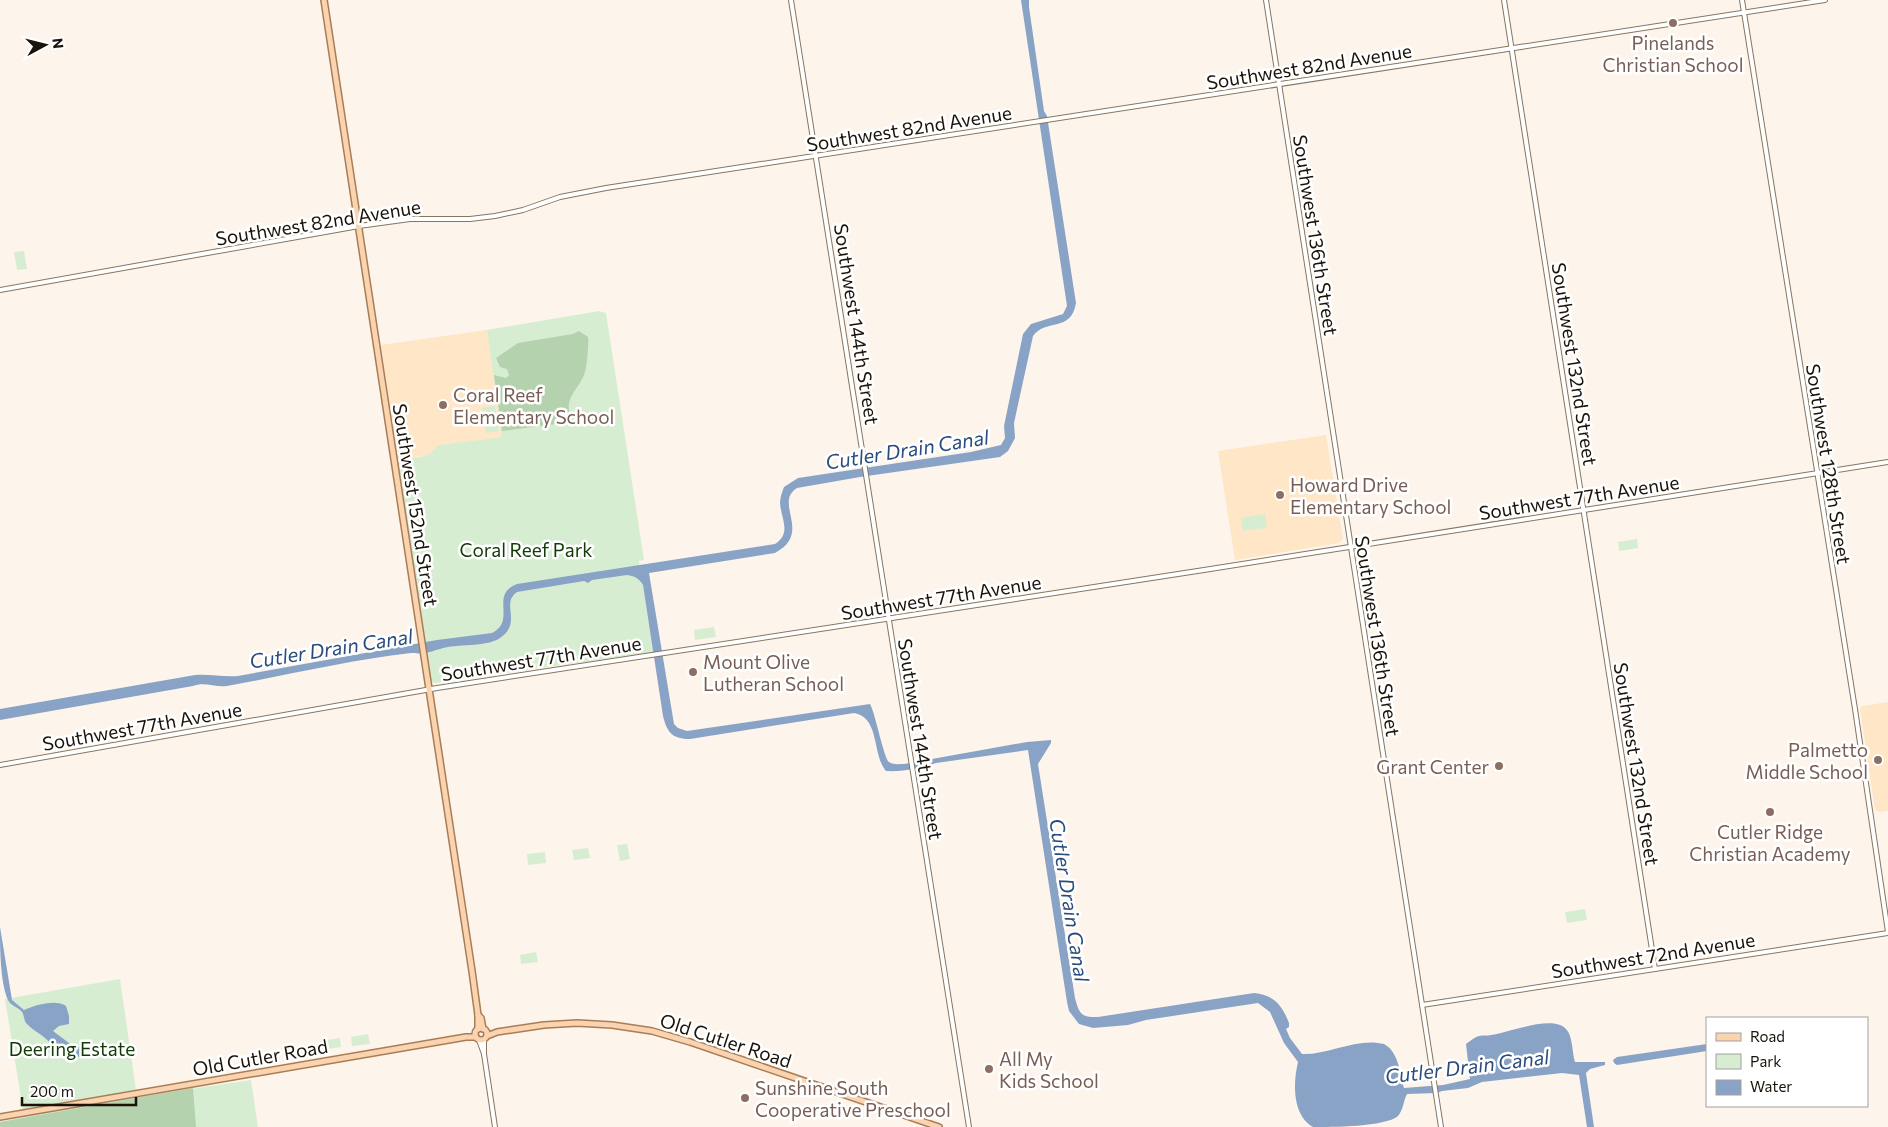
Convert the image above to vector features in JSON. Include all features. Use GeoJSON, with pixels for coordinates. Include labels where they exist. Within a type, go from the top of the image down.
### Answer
{"type":"FeatureCollection","features":[{"type":"Feature","properties":{"kind":"main road","name":"Southwest 152nd Street"},"geometry":{"type":"LineString","coordinates":[[324,0],[481,1034]]}},
{"type":"Feature","properties":{"kind":"main road","name":"Old Cutler Road"},"geometry":{"type":"LineString","coordinates":[[0,1116],[481,1034],[568,1023],[605,1024],[645,1029],[690,1042],[939,1127]]}},
{"type":"Feature","properties":{"kind":"street","name":"Southwest 144th Street"},"geometry":{"type":"LineString","coordinates":[[791,0],[969,1127]]}},
{"type":"Feature","properties":{"kind":"street","name":"Southwest 136th Street"},"geometry":{"type":"LineString","coordinates":[[1266,0],[1441,1127]]}},
{"type":"Feature","properties":{"kind":"street","name":"Southwest 132nd Street"},"geometry":{"type":"LineString","coordinates":[[1504,0],[1655,969]]}},
{"type":"Feature","properties":{"kind":"street","name":"Southwest 128th Street"},"geometry":{"type":"LineString","coordinates":[[1742,0],[1888,932]]}},
{"type":"Feature","properties":{"kind":"street","name":"Southwest 82nd Avenue"},"geometry":{"type":"LineString","coordinates":[[0,290],[359,226],[417,218],[470,219],[495,216],[523,210],[574,194],[1744,11],[1826,0]]}},
{"type":"Feature","properties":{"kind":"street","name":"Southwest 77th Avenue"},"geometry":{"type":"LineString","coordinates":[[0,765],[428,689],[1888,462]]}},
{"type":"Feature","properties":{"kind":"street","name":"Southwest 72nd Avenue"},"geometry":{"type":"LineString","coordinates":[[1422,1005],[1888,932]]}},
{"type":"Feature","properties":{"kind":"street"},"geometry":{"type":"LineString","coordinates":[[481,1034],[495,1127]]}},
{"type":"Feature","properties":{"kind":"shaded area","name":"Coral Reef Elementary School"},"geometry":{"type":"Polygon","coordinates":[[[487,330],[503,437],[438,445],[427,456],[400,458],[398,461],[381,345],[487,330]]]}},
{"type":"Feature","properties":{"kind":"shaded area","name":"Howard Drive Elementary School"},"geometry":{"type":"Polygon","coordinates":[[[1326,435],[1343,539],[1339,543],[1235,560],[1218,451],[1326,435]]]}},
{"type":"Feature","properties":{"kind":"shaded area","name":"Palmetto Middle School"},"geometry":{"type":"Polygon","coordinates":[[[1888,702],[1888,811],[1879,812],[1875,810],[1860,709],[1862,706],[1888,702]]]}},
{"type":"Feature","properties":{"kind":"green space"},"geometry":{"type":"Polygon","coordinates":[[[24,251],[27,269],[17,270],[14,252],[24,251]]]}},
{"type":"Feature","properties":{"kind":"green space","name":"Coral Reef Park"},"geometry":{"type":"Polygon","coordinates":[[[599,311],[606,313],[644,560],[639,561],[654,652],[432,682],[429,675],[398,463],[400,458],[426,455],[438,445],[502,437],[487,330],[599,311]]]}},
{"type":"Feature","properties":{"kind":"green space"},"geometry":{"type":"Polygon","coordinates":[[[579,331],[588,337],[585,372],[571,397],[569,403],[570,415],[564,423],[502,431],[494,375],[506,378],[509,375],[507,369],[500,367],[496,358],[518,343],[573,334],[579,331]]]}},
{"type":"Feature","properties":{"kind":"green space"},"geometry":{"type":"Polygon","coordinates":[[[495,406],[499,431],[486,433],[482,408],[495,406]]]}},
{"type":"Feature","properties":{"kind":"green space"},"geometry":{"type":"Polygon","coordinates":[[[1265,514],[1267,528],[1243,531],[1241,518],[1265,514]]]}},
{"type":"Feature","properties":{"kind":"green space"},"geometry":{"type":"Polygon","coordinates":[[[1637,539],[1638,548],[1619,551],[1618,542],[1637,539]]]}},
{"type":"Feature","properties":{"kind":"green space"},"geometry":{"type":"Polygon","coordinates":[[[714,627],[716,637],[695,640],[694,630],[714,627]]]}},
{"type":"Feature","properties":{"kind":"green space"},"geometry":{"type":"Polygon","coordinates":[[[627,844],[630,859],[620,861],[617,845],[627,844]]]}},
{"type":"Feature","properties":{"kind":"green space"},"geometry":{"type":"Polygon","coordinates":[[[588,848],[590,858],[574,860],[572,850],[588,848]]]}},
{"type":"Feature","properties":{"kind":"green space"},"geometry":{"type":"Polygon","coordinates":[[[545,852],[546,863],[528,865],[527,854],[545,852]]]}},
{"type":"Feature","properties":{"kind":"green space"},"geometry":{"type":"Polygon","coordinates":[[[1585,909],[1587,920],[1567,923],[1565,912],[1585,909]]]}},
{"type":"Feature","properties":{"kind":"green space"},"geometry":{"type":"Polygon","coordinates":[[[536,952],[538,962],[521,964],[520,955],[536,952]]]}},
{"type":"Feature","properties":{"kind":"green space","name":"Deering Estate"},"geometry":{"type":"Polygon","coordinates":[[[120,979],[137,1097],[251,1080],[258,1127],[0,1127],[0,1122],[24,1117],[5,999],[120,979]]]}},
{"type":"Feature","properties":{"kind":"green space"},"geometry":{"type":"Polygon","coordinates":[[[368,1034],[370,1044],[352,1046],[351,1037],[368,1034]]]}},
{"type":"Feature","properties":{"kind":"green space"},"geometry":{"type":"Polygon","coordinates":[[[340,1038],[341,1047],[322,1050],[320,1041],[340,1038]]]}},
{"type":"Feature","properties":{"kind":"green space"},"geometry":{"type":"Polygon","coordinates":[[[307,1045],[308,1054],[289,1058],[288,1049],[307,1045]]]}},
{"type":"Feature","properties":{"kind":"green space"},"geometry":{"type":"Polygon","coordinates":[[[193,1088],[196,1127],[0,1127],[0,1122],[193,1088]]]}},
{"type":"Feature","properties":{"kind":"water"},"geometry":{"type":"Polygon","coordinates":[[[1021,0],[1029,0],[1044,111],[1047,116],[1076,303],[1073,312],[1064,322],[1044,327],[1033,336],[1014,423],[1015,438],[1008,451],[1000,457],[797,488],[791,494],[789,502],[792,528],[791,537],[786,545],[775,553],[649,573],[674,724],[678,728],[687,731],[870,704],[887,759],[889,762],[896,764],[1027,742],[1051,740],[1038,764],[1075,998],[1082,1014],[1088,1017],[1098,1017],[1254,993],[1261,994],[1272,999],[1280,1006],[1289,1023],[1289,1027],[1286,1029],[1290,1038],[1302,1054],[1312,1054],[1353,1044],[1374,1042],[1384,1044],[1393,1052],[1396,1058],[1404,1088],[1443,1085],[1470,1079],[1466,1044],[1472,1039],[1551,1023],[1559,1025],[1568,1032],[1575,1062],[1605,1062],[1605,1065],[1590,1069],[1586,1073],[1594,1127],[1587,1127],[1579,1075],[1562,1073],[1482,1082],[1468,1088],[1437,1093],[1407,1094],[1400,1113],[1391,1120],[1358,1126],[1313,1127],[1306,1122],[1298,1107],[1295,1079],[1298,1062],[1284,1043],[1270,1012],[1258,1003],[1146,1020],[1128,1025],[1093,1028],[1079,1024],[1069,1011],[1067,1002],[1028,750],[936,763],[906,770],[886,771],[879,756],[872,729],[862,716],[854,713],[690,739],[679,738],[669,731],[663,716],[643,585],[632,576],[627,575],[592,580],[588,583],[584,581],[517,592],[510,602],[511,620],[507,632],[500,638],[487,643],[447,647],[425,653],[411,653],[365,660],[227,686],[197,685],[0,720],[0,709],[195,675],[238,676],[437,640],[492,633],[499,628],[503,621],[505,594],[517,584],[775,544],[780,540],[784,530],[780,503],[784,487],[798,478],[971,452],[1001,445],[1005,438],[1004,426],[1023,334],[1031,324],[1063,314],[1067,306],[1021,0]]]}},
{"type":"Feature","properties":{"kind":"water"},"geometry":{"type":"Polygon","coordinates":[[[0,927],[12,1000],[24,1010],[51,1003],[66,1006],[69,1024],[59,1026],[53,1031],[73,1046],[80,1047],[82,1054],[80,1057],[73,1056],[68,1050],[63,1055],[57,1048],[53,1053],[49,1053],[48,1046],[50,1043],[26,1023],[22,1012],[8,1000],[2,974],[0,927]]]}},
{"type":"Feature","properties":{"kind":"water"},"geometry":{"type":"Polygon","coordinates":[[[1706,1044],[1706,1051],[1617,1065],[1613,1060],[1617,1057],[1706,1044]]]}},
{"type":"Feature","properties":{"kind":"place","name":"Pinelands Christian School"},"geometry":{"type":"Point","coordinates":[1673,23]}},
{"type":"Feature","properties":{"kind":"place","name":"Coral Reef Elementary School"},"geometry":{"type":"Point","coordinates":[443,405]}},
{"type":"Feature","properties":{"kind":"place","name":"Howard Drive Elementary School"},"geometry":{"type":"Point","coordinates":[1280,495]}},
{"type":"Feature","properties":{"kind":"place","name":"Mount Olive Lutheran School"},"geometry":{"type":"Point","coordinates":[693,672]}},
{"type":"Feature","properties":{"kind":"place","name":"Palmetto Middle School"},"geometry":{"type":"Point","coordinates":[1878,760]}},
{"type":"Feature","properties":{"kind":"place","name":"Grant Center"},"geometry":{"type":"Point","coordinates":[1499,766]}},
{"type":"Feature","properties":{"kind":"place","name":"Cutler Ridge Christian Academy"},"geometry":{"type":"Point","coordinates":[1770,812]}},
{"type":"Feature","properties":{"kind":"place","name":"All My Kids School"},"geometry":{"type":"Point","coordinates":[989,1069]}},
{"type":"Feature","properties":{"kind":"place","name":"Sunshine South Cooperative Preschool"},"geometry":{"type":"Point","coordinates":[745,1098]}},
{"type":"Feature","properties":{"kind":"water label","name":"Cutler Drain Canal"},"geometry":{"type":"Point","coordinates":[907,449]}},
{"type":"Feature","properties":{"kind":"water label","name":"Cutler Drain Canal"},"geometry":{"type":"Point","coordinates":[331,648]}},
{"type":"Feature","properties":{"kind":"water label","name":"Cutler Drain Canal"},"geometry":{"type":"Point","coordinates":[1070,900]}},
{"type":"Feature","properties":{"kind":"water label","name":"Cutler Drain Canal"},"geometry":{"type":"Point","coordinates":[1467,1066]}}]}
